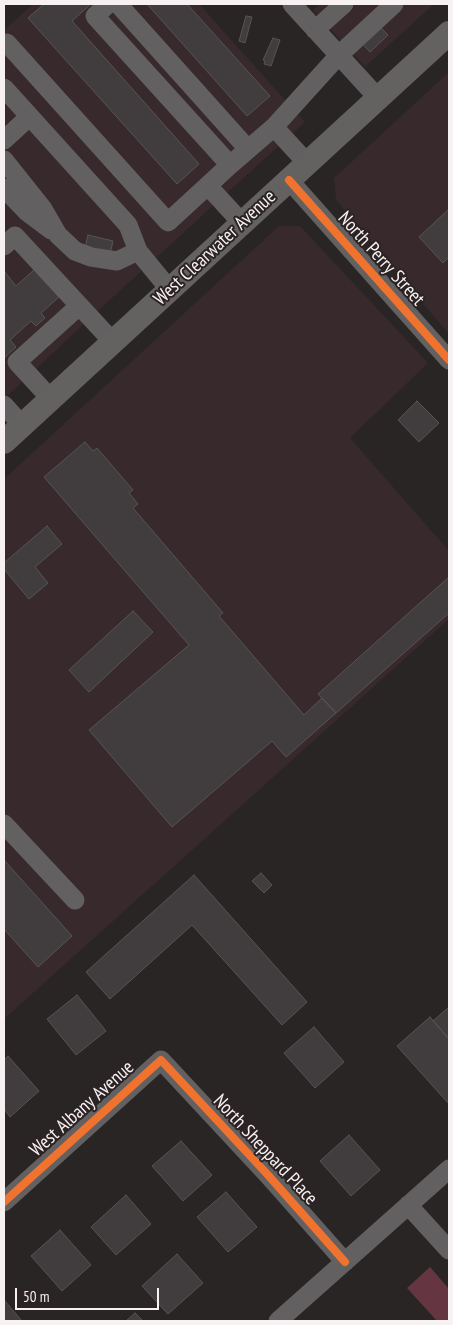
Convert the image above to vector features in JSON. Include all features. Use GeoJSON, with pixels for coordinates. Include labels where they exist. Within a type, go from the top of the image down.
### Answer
{"type":"FeatureCollection","features":[{"type":"Feature","properties":{"kind":"main road","name":"West Clearwater Avenue"},"geometry":{"type":"LineString","coordinates":[[4,442],[449,33]]}},
{"type":"Feature","properties":{"kind":"street"},"geometry":{"type":"LineString","coordinates":[[108,4],[95,16],[230,166]]}},
{"type":"Feature","properties":{"kind":"street"},"geometry":{"type":"LineString","coordinates":[[118,4],[248,149]]}},
{"type":"Feature","properties":{"kind":"street"},"geometry":{"type":"LineString","coordinates":[[292,4],[378,98]]}},
{"type":"Feature","properties":{"kind":"street"},"geometry":{"type":"LineString","coordinates":[[315,30],[344,4]]}},
{"type":"Feature","properties":{"kind":"street"},"geometry":{"type":"LineString","coordinates":[[7,43],[168,222],[274,127],[339,56],[394,4]]}},
{"type":"Feature","properties":{"kind":"street"},"geometry":{"type":"LineString","coordinates":[[8,101],[29,118],[128,225],[138,251],[170,290]]}},
{"type":"Feature","properties":{"kind":"street"},"geometry":{"type":"LineString","coordinates":[[4,140],[29,118]]}},
{"type":"Feature","properties":{"kind":"street"},"geometry":{"type":"LineString","coordinates":[[274,127],[308,163]]}},
{"type":"Feature","properties":{"kind":"street"},"geometry":{"type":"LineString","coordinates":[[4,160],[44,209],[58,235]]}},
{"type":"Feature","properties":{"kind":"street","name":"North Perry Street"},"geometry":{"type":"LineString","coordinates":[[289,180],[449,360]]}},
{"type":"Feature","properties":{"kind":"street"},"geometry":{"type":"LineString","coordinates":[[208,186],[242,223]]}},
{"type":"Feature","properties":{"kind":"street"},"geometry":{"type":"LineString","coordinates":[[4,188],[27,212],[58,235],[75,251],[92,257],[117,261],[138,251]]}},
{"type":"Feature","properties":{"kind":"street"},"geometry":{"type":"LineString","coordinates":[[4,246],[15,236],[113,342]]}},
{"type":"Feature","properties":{"kind":"street"},"geometry":{"type":"LineString","coordinates":[[51,399],[18,362],[79,306]]}},
{"type":"Feature","properties":{"kind":"street"},"geometry":{"type":"LineString","coordinates":[[4,406],[22,425]]}},
{"type":"Feature","properties":{"kind":"street"},"geometry":{"type":"LineString","coordinates":[[4,824],[75,900]]}},
{"type":"Feature","properties":{"kind":"street","name":"West Albany Avenue"},"geometry":{"type":"LineString","coordinates":[[4,1202],[161,1060]]}},
{"type":"Feature","properties":{"kind":"street","name":"North Sheppard Place"},"geometry":{"type":"LineString","coordinates":[[161,1060],[345,1262]]}},
{"type":"Feature","properties":{"kind":"street"},"geometry":{"type":"LineString","coordinates":[[285,1319],[345,1262],[449,1169]]}},
{"type":"Feature","properties":{"kind":"street"},"geometry":{"type":"LineString","coordinates":[[408,1205],[449,1250]]}},
{"type":"Feature","properties":{"kind":"shaded area"},"geometry":{"type":"Polygon","coordinates":[[[33,4],[199,4],[305,122],[4,399],[4,30],[33,4]]]}},
{"type":"Feature","properties":{"kind":"shaded area"},"geometry":{"type":"Polygon","coordinates":[[[319,4],[434,4],[365,67],[313,10],[319,4]]]}},
{"type":"Feature","properties":{"kind":"shaded area"},"geometry":{"type":"Polygon","coordinates":[[[449,72],[449,334],[336,200],[334,178],[449,72]]]}},
{"type":"Feature","properties":{"kind":"shaded area"},"geometry":{"type":"Polygon","coordinates":[[[279,226],[300,226],[428,363],[350,438],[449,551],[449,619],[4,1019],[4,479],[279,226]]]}},
{"type":"Feature","properties":{"kind":"shaded area"},"geometry":{"type":"Polygon","coordinates":[[[430,1267],[449,1289],[449,1321],[437,1321],[407,1288],[430,1267]]]}},
{"type":"Feature","properties":{"kind":"building"},"geometry":{"type":"Polygon","coordinates":[[[44,4],[91,4],[72,21],[199,164],[177,184],[28,18],[44,4]]]}},
{"type":"Feature","properties":{"kind":"building"},"geometry":{"type":"Polygon","coordinates":[[[147,4],[187,4],[270,96],[247,116],[147,4]]]}},
{"type":"Feature","properties":{"kind":"building"},"geometry":{"type":"Polygon","coordinates":[[[246,16],[252,17],[245,43],[239,41],[246,16]]]}},
{"type":"Feature","properties":{"kind":"building"},"geometry":{"type":"Polygon","coordinates":[[[378,25],[388,35],[370,52],[360,41],[378,25]]]}},
{"type":"Feature","properties":{"kind":"building"},"geometry":{"type":"Polygon","coordinates":[[[273,38],[280,40],[271,66],[264,64],[265,61],[263,60],[273,38]]]}},
{"type":"Feature","properties":{"kind":"building"},"geometry":{"type":"Polygon","coordinates":[[[449,209],[449,257],[443,263],[419,237],[449,209]]]}},
{"type":"Feature","properties":{"kind":"building"},"geometry":{"type":"Polygon","coordinates":[[[88,235],[113,241],[110,254],[85,248],[88,235]]]}},
{"type":"Feature","properties":{"kind":"building"},"geometry":{"type":"Polygon","coordinates":[[[35,269],[60,296],[41,313],[45,318],[36,326],[31,321],[10,340],[16,347],[4,358],[4,271],[16,286],[35,269]]]}},
{"type":"Feature","properties":{"kind":"building"},"geometry":{"type":"Polygon","coordinates":[[[417,401],[439,423],[419,442],[398,420],[417,401]]]}},
{"type":"Feature","properties":{"kind":"building"},"geometry":{"type":"Polygon","coordinates":[[[85,442],[93,451],[97,448],[133,490],[129,493],[138,504],[133,508],[223,613],[219,616],[304,715],[322,698],[336,713],[286,757],[272,741],[172,827],[89,730],[189,645],[44,477],[85,442]]]}},
{"type":"Feature","properties":{"kind":"building"},"geometry":{"type":"Polygon","coordinates":[[[47,526],[62,544],[35,567],[48,583],[29,599],[4,569],[4,563],[47,526]]]}},
{"type":"Feature","properties":{"kind":"building"},"geometry":{"type":"Polygon","coordinates":[[[449,577],[449,613],[336,713],[318,694],[449,577]]]}},
{"type":"Feature","properties":{"kind":"building"},"geometry":{"type":"Polygon","coordinates":[[[133,611],[153,632],[89,692],[69,670],[133,611]]]}},
{"type":"Feature","properties":{"kind":"building"},"geometry":{"type":"Polygon","coordinates":[[[4,860],[72,936],[38,967],[4,929],[4,860]]]}},
{"type":"Feature","properties":{"kind":"building"},"geometry":{"type":"Polygon","coordinates":[[[261,873],[272,885],[264,893],[252,881],[261,873]]]}},
{"type":"Feature","properties":{"kind":"building"},"geometry":{"type":"Polygon","coordinates":[[[194,875],[307,1002],[282,1025],[192,925],[110,999],[86,972],[194,875]]]}},
{"type":"Feature","properties":{"kind":"building"},"geometry":{"type":"Polygon","coordinates":[[[77,995],[106,1031],[76,1055],[47,1019],[77,995]]]}},
{"type":"Feature","properties":{"kind":"building"},"geometry":{"type":"Polygon","coordinates":[[[449,1007],[449,1039],[433,1021],[449,1007]]]}},
{"type":"Feature","properties":{"kind":"building"},"geometry":{"type":"Polygon","coordinates":[[[430,1017],[449,1039],[449,1104],[397,1046],[430,1017]]]}},
{"type":"Feature","properties":{"kind":"building"},"geometry":{"type":"Polygon","coordinates":[[[314,1027],[344,1062],[315,1088],[284,1053],[314,1027]]]}},
{"type":"Feature","properties":{"kind":"building"},"geometry":{"type":"Polygon","coordinates":[[[8,1056],[39,1091],[10,1117],[4,1109],[4,1060],[8,1056]]]}},
{"type":"Feature","properties":{"kind":"building"},"geometry":{"type":"Polygon","coordinates":[[[349,1135],[380,1170],[351,1196],[320,1161],[349,1135]]]}},
{"type":"Feature","properties":{"kind":"building"},"geometry":{"type":"Polygon","coordinates":[[[181,1141],[212,1175],[183,1201],[152,1166],[181,1141]]]}},
{"type":"Feature","properties":{"kind":"building"},"geometry":{"type":"Polygon","coordinates":[[[226,1192],[257,1227],[228,1252],[197,1217],[226,1192]]]}},
{"type":"Feature","properties":{"kind":"building"},"geometry":{"type":"Polygon","coordinates":[[[126,1195],[151,1224],[116,1255],[91,1227],[126,1195]]]}},
{"type":"Feature","properties":{"kind":"building"},"geometry":{"type":"Polygon","coordinates":[[[60,1230],[91,1265],[62,1291],[31,1256],[60,1230]]]}},
{"type":"Feature","properties":{"kind":"building"},"geometry":{"type":"Polygon","coordinates":[[[177,1254],[203,1283],[168,1314],[142,1286],[177,1254]]]}},
{"type":"Feature","properties":{"kind":"building"},"geometry":{"type":"Polygon","coordinates":[[[4,1300],[22,1321],[4,1321],[4,1300]]]}},
{"type":"Feature","properties":{"kind":"building"},"geometry":{"type":"Polygon","coordinates":[[[135,1313],[143,1321],[126,1321],[135,1313]]]}},
{"type":"Feature","properties":{"kind":"cycle path"},"geometry":{"type":"LineString","coordinates":[[289,180],[449,360]]}},
{"type":"Feature","properties":{"kind":"cycle path"},"geometry":{"type":"LineString","coordinates":[[4,1202],[161,1060],[268,1175],[345,1262]]}}]}
